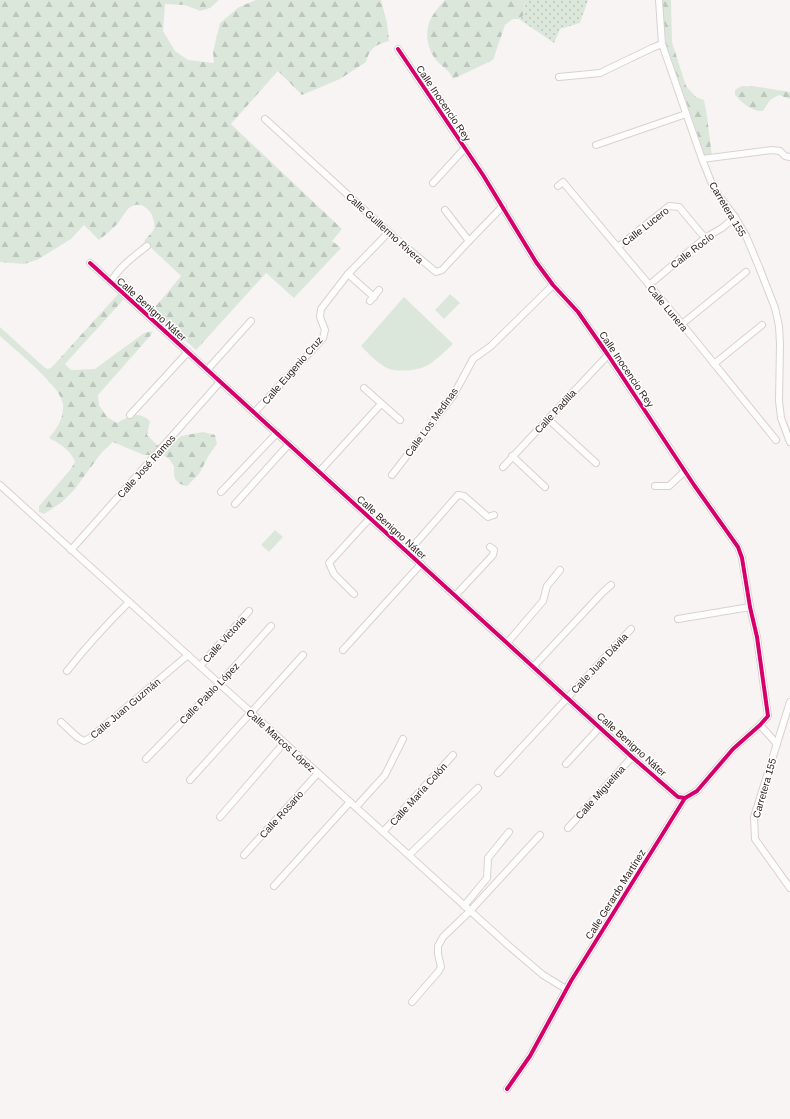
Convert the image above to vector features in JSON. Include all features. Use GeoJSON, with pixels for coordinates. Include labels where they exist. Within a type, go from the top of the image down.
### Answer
{"type":"FeatureCollection","features":[{"type":"Feature","properties":{"kind":"street","name":"Carretera 155"},"geometry":{"type":"LineString","coordinates":[[659,0],[662,44],[702,159],[714,189],[736,217],[746,236],[775,308],[779,326],[780,344],[779,400],[781,418],[788,429],[790,442]]}},
{"type":"Feature","properties":{"kind":"street"},"geometry":{"type":"LineString","coordinates":[[560,77],[600,73],[662,44]]}},
{"type":"Feature","properties":{"kind":"street","name":"Calle Inocencio Rey"},"geometry":{"type":"LineString","coordinates":[[398,49],[503,206],[536,262],[553,285],[578,312],[738,547],[742,558],[757,638],[768,716],[760,725]]}},
{"type":"Feature","properties":{"kind":"street"},"geometry":{"type":"LineString","coordinates":[[596,146],[686,114]]}},
{"type":"Feature","properties":{"kind":"street","name":"Calle Guillermo Rivera"},"geometry":{"type":"LineString","coordinates":[[265,119],[389,232],[436,272],[442,270],[503,206]]}},
{"type":"Feature","properties":{"kind":"street"},"geometry":{"type":"LineString","coordinates":[[433,183],[465,148]]}},
{"type":"Feature","properties":{"kind":"street"},"geometry":{"type":"LineString","coordinates":[[702,159],[772,150],[780,151],[786,156],[790,156]]}},
{"type":"Feature","properties":{"kind":"street","name":"Calle Lunera"},"geometry":{"type":"LineString","coordinates":[[558,186],[563,182],[682,324],[776,440]]}},
{"type":"Feature","properties":{"kind":"street","name":"Calle Lucero"},"geometry":{"type":"LineString","coordinates":[[618,247],[669,206],[679,207],[705,238]]}},
{"type":"Feature","properties":{"kind":"street"},"geometry":{"type":"LineString","coordinates":[[445,210],[469,241]]}},
{"type":"Feature","properties":{"kind":"street","name":"Calle Rocío"},"geometry":{"type":"LineString","coordinates":[[649,285],[705,238],[722,228],[736,217]]}},
{"type":"Feature","properties":{"kind":"street","name":"Calle Eugenio Cruz"},"geometry":{"type":"LineString","coordinates":[[254,413],[323,338],[325,330],[320,317],[321,309],[348,274],[389,232]]}},
{"type":"Feature","properties":{"kind":"street"},"geometry":{"type":"LineString","coordinates":[[111,282],[115,274],[147,246]]}},
{"type":"Feature","properties":{"kind":"street","name":"Calle Benigno Náter"},"geometry":{"type":"LineString","coordinates":[[90,263],[632,757],[678,797],[685,798]]}},
{"type":"Feature","properties":{"kind":"street"},"geometry":{"type":"LineString","coordinates":[[682,324],[746,272]]}},
{"type":"Feature","properties":{"kind":"street"},"geometry":{"type":"LineString","coordinates":[[348,274],[372,299],[379,290]]}},
{"type":"Feature","properties":{"kind":"street","name":"Calle Los Medinas"},"geometry":{"type":"LineString","coordinates":[[392,475],[453,396],[472,359],[491,346],[553,285]]}},
{"type":"Feature","properties":{"kind":"street"},"geometry":{"type":"LineString","coordinates":[[207,370],[251,321]]}},
{"type":"Feature","properties":{"kind":"street"},"geometry":{"type":"LineString","coordinates":[[714,364],[762,325]]}},
{"type":"Feature","properties":{"kind":"street"},"geometry":{"type":"LineString","coordinates":[[130,415],[188,352]]}},
{"type":"Feature","properties":{"kind":"street","name":"Calle Padilla"},"geometry":{"type":"LineString","coordinates":[[502,467],[608,355]]}},
{"type":"Feature","properties":{"kind":"street","name":"Calle José Ramos"},"geometry":{"type":"LineString","coordinates":[[71,550],[220,382]]}},
{"type":"Feature","properties":{"kind":"street"},"geometry":{"type":"LineString","coordinates":[[364,388],[400,420]]}},
{"type":"Feature","properties":{"kind":"street"},"geometry":{"type":"LineString","coordinates":[[319,472],[381,404]]}},
{"type":"Feature","properties":{"kind":"street"},"geometry":{"type":"LineString","coordinates":[[548,419],[596,463]]}},
{"type":"Feature","properties":{"kind":"street"},"geometry":{"type":"LineString","coordinates":[[221,492],[277,433]]}},
{"type":"Feature","properties":{"kind":"street"},"geometry":{"type":"LineString","coordinates":[[235,504],[289,444]]}},
{"type":"Feature","properties":{"kind":"street"},"geometry":{"type":"LineString","coordinates":[[512,456],[545,488]]}},
{"type":"Feature","properties":{"kind":"street"},"geometry":{"type":"LineString","coordinates":[[655,486],[669,486],[685,471]]}},
{"type":"Feature","properties":{"kind":"street","name":"Calle Marcos López"},"geometry":{"type":"LineString","coordinates":[[0,485],[464,906],[543,975],[566,990]]}},
{"type":"Feature","properties":{"kind":"street"},"geometry":{"type":"LineString","coordinates":[[408,552],[458,495],[464,496],[488,517],[494,515]]}},
{"type":"Feature","properties":{"kind":"street"},"geometry":{"type":"LineString","coordinates":[[354,594],[334,574],[329,563],[370,518]]}},
{"type":"Feature","properties":{"kind":"street"},"geometry":{"type":"LineString","coordinates":[[455,596],[493,555],[494,550],[490,547]]}},
{"type":"Feature","properties":{"kind":"street"},"geometry":{"type":"LineString","coordinates":[[343,650],[421,564]]}},
{"type":"Feature","properties":{"kind":"street"},"geometry":{"type":"LineString","coordinates":[[507,643],[543,601],[547,586],[560,570]]}},
{"type":"Feature","properties":{"kind":"street"},"geometry":{"type":"LineString","coordinates":[[533,667],[611,585]]}},
{"type":"Feature","properties":{"kind":"street"},"geometry":{"type":"LineString","coordinates":[[67,671],[94,638],[129,602]]}},
{"type":"Feature","properties":{"kind":"street"},"geometry":{"type":"LineString","coordinates":[[678,618],[750,607]]}},
{"type":"Feature","properties":{"kind":"street","name":"Calle Victoria"},"geometry":{"type":"LineString","coordinates":[[200,666],[249,611]]}},
{"type":"Feature","properties":{"kind":"street","name":"Calle Pablo López"},"geometry":{"type":"LineString","coordinates":[[146,759],[219,684],[271,626]]}},
{"type":"Feature","properties":{"kind":"street","name":"Calle Juan Dávila"},"geometry":{"type":"LineString","coordinates":[[498,773],[630,629]]}},
{"type":"Feature","properties":{"kind":"street","name":"Calle Juan Guzmán"},"geometry":{"type":"LineString","coordinates":[[61,722],[77,737],[84,741],[90,738],[188,655]]}},
{"type":"Feature","properties":{"kind":"street"},"geometry":{"type":"LineString","coordinates":[[190,780],[303,655]]}},
{"type":"Feature","properties":{"kind":"street","name":"Carretera 155"},"geometry":{"type":"LineString","coordinates":[[790,702],[754,817],[755,839],[790,888]]}},
{"type":"Feature","properties":{"kind":"street"},"geometry":{"type":"LineString","coordinates":[[760,725],[777,744]]}},
{"type":"Feature","properties":{"kind":"street","name":"Calle Gerardo Martínez"},"geometry":{"type":"LineString","coordinates":[[507,1090],[530,1056],[566,990],[685,798],[697,792],[733,750],[760,725]]}},
{"type":"Feature","properties":{"kind":"street"},"geometry":{"type":"LineString","coordinates":[[566,764],[600,727]]}},
{"type":"Feature","properties":{"kind":"street"},"geometry":{"type":"LineString","coordinates":[[356,807],[385,775],[403,740]]}},
{"type":"Feature","properties":{"kind":"street"},"geometry":{"type":"LineString","coordinates":[[220,817],[284,743]]}},
{"type":"Feature","properties":{"kind":"street","name":"Calle María Colón"},"geometry":{"type":"LineString","coordinates":[[384,832],[453,755]]}},
{"type":"Feature","properties":{"kind":"street","name":"Calle Miguelina"},"geometry":{"type":"LineString","coordinates":[[568,828],[632,757]]}},
{"type":"Feature","properties":{"kind":"street","name":"Calle Rosario"},"geometry":{"type":"LineString","coordinates":[[244,855],[318,773]]}},
{"type":"Feature","properties":{"kind":"street"},"geometry":{"type":"LineString","coordinates":[[409,855],[478,788]]}},
{"type":"Feature","properties":{"kind":"street"},"geometry":{"type":"LineString","coordinates":[[274,886],[350,802]]}},
{"type":"Feature","properties":{"kind":"street"},"geometry":{"type":"LineString","coordinates":[[464,906],[487,878],[488,858],[509,832]]}},
{"type":"Feature","properties":{"kind":"street"},"geometry":{"type":"LineString","coordinates":[[412,1002],[441,967],[438,946],[443,937],[470,911],[540,835]]}},
{"type":"Feature","properties":{"kind":"green space"},"geometry":{"type":"Polygon","coordinates":[[[0,0],[219,0],[210,8],[200,11],[185,5],[165,4],[163,31],[175,51],[188,60],[214,63],[213,52],[220,23],[239,7],[256,0],[381,0],[387,23],[389,41],[374,47],[369,53],[366,62],[340,79],[302,95],[278,71],[231,124],[342,229],[332,241],[341,248],[294,298],[266,273],[196,350],[152,311],[181,276],[144,241],[154,229],[155,225],[150,212],[143,206],[135,205],[129,208],[116,225],[99,240],[84,225],[71,239],[37,260],[24,264],[0,262],[0,0]]]}},
{"type":"Feature","properties":{"kind":"green space"},"geometry":{"type":"Polygon","coordinates":[[[445,0],[528,0],[525,3],[523,16],[519,19],[513,19],[505,25],[493,60],[453,79],[448,71],[431,53],[427,38],[430,20],[445,0]]]}},
{"type":"Feature","properties":{"kind":"green space"},"geometry":{"type":"Polygon","coordinates":[[[528,0],[588,0],[580,23],[560,29],[554,43],[519,19],[523,16],[525,3],[528,0]]]}},
{"type":"Feature","properties":{"kind":"green space"},"geometry":{"type":"Polygon","coordinates":[[[662,0],[671,0],[672,42],[686,86],[696,97],[704,100],[712,155],[705,156],[666,44],[662,0]]]}},
{"type":"Feature","properties":{"kind":"green space"},"geometry":{"type":"Polygon","coordinates":[[[742,86],[790,92],[790,99],[779,95],[770,100],[763,111],[755,110],[744,104],[735,95],[735,90],[742,86]]]}},
{"type":"Feature","properties":{"kind":"green space"},"geometry":{"type":"Polygon","coordinates":[[[119,293],[125,298],[65,364],[71,370],[95,369],[144,333],[153,331],[98,395],[99,405],[107,417],[117,423],[134,415],[146,418],[150,421],[147,435],[157,445],[171,445],[181,436],[203,432],[215,435],[217,444],[209,455],[199,474],[187,486],[177,482],[174,473],[174,466],[169,459],[163,455],[144,455],[113,442],[102,452],[74,490],[62,502],[44,514],[39,512],[39,506],[75,462],[68,451],[49,438],[57,427],[61,418],[63,404],[61,397],[46,378],[0,336],[0,327],[48,369],[52,367],[119,293]]]}},
{"type":"Feature","properties":{"kind":"green space"},"geometry":{"type":"Polygon","coordinates":[[[450,294],[460,303],[444,319],[435,310],[450,294]]]}},
{"type":"Feature","properties":{"kind":"green space"},"geometry":{"type":"Polygon","coordinates":[[[404,297],[453,344],[435,360],[424,367],[411,370],[395,370],[380,364],[361,346],[404,297]]]}},
{"type":"Feature","properties":{"kind":"green space"},"geometry":{"type":"Polygon","coordinates":[[[275,530],[283,537],[269,552],[261,545],[275,530]]]}},
{"type":"Feature","properties":{"kind":"cycle path"},"geometry":{"type":"LineString","coordinates":[[398,49],[483,175],[536,262],[553,285],[578,312],[694,485],[738,547],[742,558],[750,607],[757,637],[768,716],[733,749],[697,791],[685,798],[571,981],[530,1056],[507,1089]]}},
{"type":"Feature","properties":{"kind":"cycle path"},"geometry":{"type":"LineString","coordinates":[[90,263],[632,757],[678,797],[685,798]]}}]}
